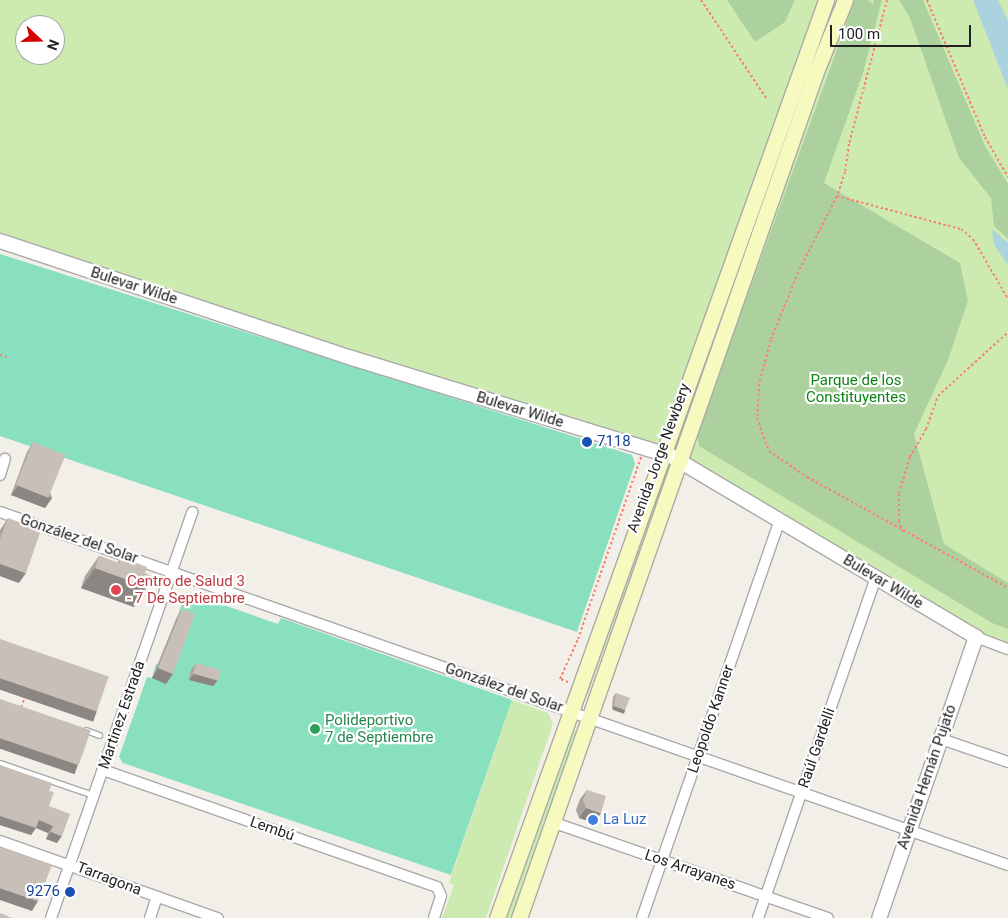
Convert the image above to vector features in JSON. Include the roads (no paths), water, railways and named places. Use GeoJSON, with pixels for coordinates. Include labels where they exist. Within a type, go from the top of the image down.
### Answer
{"type":"FeatureCollection","features":[{"type":"Feature","properties":{"kind":"main road","name":"Avenida Jorge Newbery"},"geometry":{"type":"LineString","coordinates":[[497,918],[661,453],[826,0]]}},
{"type":"Feature","properties":{"kind":"main road","name":"Avenida Jorge Newbery"},"geometry":{"type":"LineString","coordinates":[[518,918],[817,69],[845,0]]}},
{"type":"Feature","properties":{"kind":"street","name":"Bulevar Wilde"},"geometry":{"type":"LineString","coordinates":[[0,241],[352,358],[680,460],[976,637],[1008,648]]}},
{"type":"Feature","properties":{"kind":"street"},"geometry":{"type":"LineString","coordinates":[[0,475],[5,459]]}},
{"type":"Feature","properties":{"kind":"street","name":"González del Solar"},"geometry":{"type":"LineString","coordinates":[[0,512],[1008,865]]}},
{"type":"Feature","properties":{"kind":"street","name":"Martinez Estrada"},"geometry":{"type":"LineString","coordinates":[[51,918],[192,512]]}},
{"type":"Feature","properties":{"kind":"street","name":"Leopoldo Kanner"},"geometry":{"type":"LineString","coordinates":[[642,918],[780,520]]}},
{"type":"Feature","properties":{"kind":"street","name":"Raúl Gardelli"},"geometry":{"type":"LineString","coordinates":[[758,918],[876,577]]}},
{"type":"Feature","properties":{"kind":"street","name":"Avenida Hernán Pujato"},"geometry":{"type":"LineString","coordinates":[[879,918],[976,637]]}},
{"type":"Feature","properties":{"kind":"street"},"geometry":{"type":"LineString","coordinates":[[940,739],[1008,762]]}},
{"type":"Feature","properties":{"kind":"street","name":"Lembú"},"geometry":{"type":"LineString","coordinates":[[103,770],[440,890],[434,918]]}},
{"type":"Feature","properties":{"kind":"street","name":"Los Arrayanes"},"geometry":{"type":"LineString","coordinates":[[552,822],[828,918]]}},
{"type":"Feature","properties":{"kind":"street","name":"Tarragona"},"geometry":{"type":"LineString","coordinates":[[0,841],[70,864],[218,918]]}},
{"type":"Feature","properties":{"kind":"street"},"geometry":{"type":"LineString","coordinates":[[150,918],[157,897]]}},
{"type":"Feature","properties":{"kind":"lane"},"geometry":{"type":"LineString","coordinates":[[82,729],[99,735]]}},
{"type":"Feature","properties":{"kind":"lane"},"geometry":{"type":"LineString","coordinates":[[0,762],[94,796]]}},
{"type":"Feature","properties":{"kind":"water"},"geometry":{"type":"Polygon","coordinates":[[[973,0],[998,0],[1008,21],[1008,89],[973,0]]]}},
{"type":"Feature","properties":{"kind":"water"},"geometry":{"type":"Polygon","coordinates":[[[992,229],[1008,243],[1008,265],[994,245],[992,229]]]}},
{"type":"Feature","properties":{"kind":"place","name":"7118"},"geometry":{"type":"Point","coordinates":[587,442]}},
{"type":"Feature","properties":{"kind":"place","name":"Centro de Salud 3 - 7 De Septiembre"},"geometry":{"type":"Point","coordinates":[116,590]}},
{"type":"Feature","properties":{"kind":"place","name":"Polideportivo 7 de Septiembre"},"geometry":{"type":"Point","coordinates":[315,729]}},
{"type":"Feature","properties":{"kind":"place","name":"La Luz"},"geometry":{"type":"Point","coordinates":[593,820]}},
{"type":"Feature","properties":{"kind":"place","name":"9276"},"geometry":{"type":"Point","coordinates":[70,892]}},
{"type":"Feature","properties":{"kind":"park label","name":"Parque de los Constituyentes"},"geometry":{"type":"Point","coordinates":[856,388]}}]}
